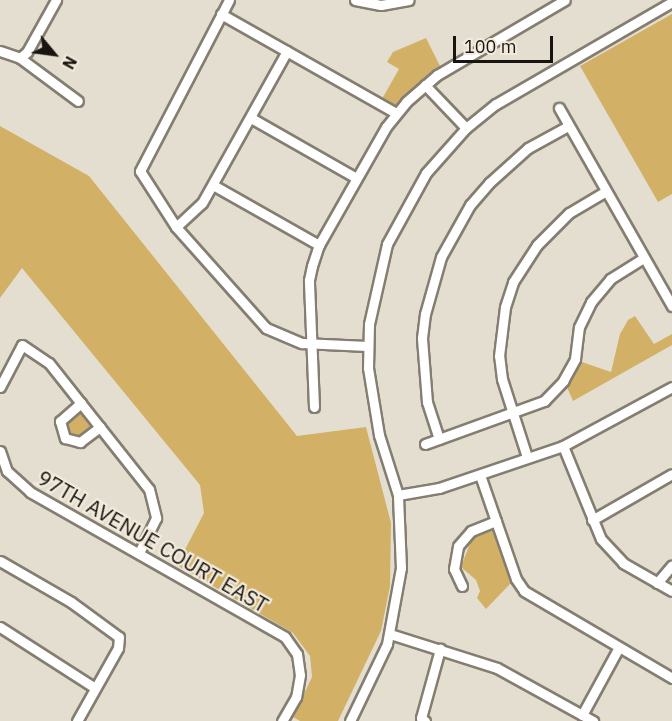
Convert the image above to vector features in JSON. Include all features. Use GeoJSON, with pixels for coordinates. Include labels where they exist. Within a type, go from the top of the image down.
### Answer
{"type":"FeatureCollection","features":[{"type":"Feature","properties":{"kind":"street"},"geometry":{"type":"LineString","coordinates":[[20,58],[27,52],[56,0]]}},
{"type":"Feature","properties":{"kind":"street"},"geometry":{"type":"LineString","coordinates":[[229,0],[140,171],[176,227],[266,328],[290,339],[311,343],[367,346]]}},
{"type":"Feature","properties":{"kind":"street"},"geometry":{"type":"LineString","coordinates":[[355,0],[381,5],[408,0]]}},
{"type":"Feature","properties":{"kind":"street"},"geometry":{"type":"LineString","coordinates":[[314,407],[309,280],[319,245],[396,113],[425,85],[565,0]]}},
{"type":"Feature","properties":{"kind":"street"},"geometry":{"type":"LineString","coordinates":[[350,721],[375,674],[390,634],[401,568],[398,495],[370,395],[367,346],[374,291],[396,225],[426,172],[466,128],[512,94],[672,2]]}},
{"type":"Feature","properties":{"kind":"street"},"geometry":{"type":"LineString","coordinates":[[221,14],[396,113]]}},
{"type":"Feature","properties":{"kind":"street"},"geometry":{"type":"LineString","coordinates":[[0,51],[20,58],[78,101]]}},
{"type":"Feature","properties":{"kind":"street"},"geometry":{"type":"LineString","coordinates":[[176,227],[202,203],[287,51]]}},
{"type":"Feature","properties":{"kind":"street"},"geometry":{"type":"LineString","coordinates":[[425,85],[466,128]]}},
{"type":"Feature","properties":{"kind":"street"},"geometry":{"type":"LineString","coordinates":[[559,108],[672,306]]}},
{"type":"Feature","properties":{"kind":"street"},"geometry":{"type":"LineString","coordinates":[[251,118],[356,178]]}},
{"type":"Feature","properties":{"kind":"street"},"geometry":{"type":"LineString","coordinates":[[439,439],[427,402],[422,338],[425,314],[441,257],[470,205],[489,183],[528,148],[568,126]]}},
{"type":"Feature","properties":{"kind":"street"},"geometry":{"type":"LineString","coordinates":[[213,185],[319,245]]}},
{"type":"Feature","properties":{"kind":"street"},"geometry":{"type":"LineString","coordinates":[[527,457],[511,414],[499,356],[505,306],[513,282],[551,229],[606,191]]}},
{"type":"Feature","properties":{"kind":"street"},"geometry":{"type":"LineString","coordinates":[[425,444],[544,401],[563,381],[575,359],[579,327],[591,302],[610,279],[644,258]]}},
{"type":"Feature","properties":{"kind":"street"},"geometry":{"type":"LineString","coordinates":[[0,387],[22,345],[44,357],[100,427],[152,498],[156,518],[139,553]]}},
{"type":"Feature","properties":{"kind":"street"},"geometry":{"type":"LineString","coordinates":[[398,495],[480,475],[563,446],[672,387]]}},
{"type":"Feature","properties":{"kind":"street"},"geometry":{"type":"LineString","coordinates":[[81,403],[60,421],[65,438],[80,442],[100,427]]}},
{"type":"Feature","properties":{"kind":"street"},"geometry":{"type":"LineString","coordinates":[[563,446],[592,520],[611,552],[672,591]]}},
{"type":"Feature","properties":{"kind":"street","name":"97TH AVENUE COURT EAST"},"geometry":{"type":"LineString","coordinates":[[0,451],[7,471],[21,486],[285,637],[297,654],[300,686],[282,721]]}},
{"type":"Feature","properties":{"kind":"street"},"geometry":{"type":"LineString","coordinates":[[592,520],[672,474]]}},
{"type":"Feature","properties":{"kind":"street"},"geometry":{"type":"LineString","coordinates":[[480,475],[516,579],[524,591],[672,678]]}},
{"type":"Feature","properties":{"kind":"street"},"geometry":{"type":"LineString","coordinates":[[462,586],[454,569],[458,546],[471,531],[496,521]]}},
{"type":"Feature","properties":{"kind":"street"},"geometry":{"type":"LineString","coordinates":[[0,561],[71,602],[120,637],[118,648],[77,721]]}},
{"type":"Feature","properties":{"kind":"street"},"geometry":{"type":"LineString","coordinates":[[657,583],[672,565]]}},
{"type":"Feature","properties":{"kind":"street"},"geometry":{"type":"LineString","coordinates":[[0,627],[95,688]]}},
{"type":"Feature","properties":{"kind":"street"},"geometry":{"type":"LineString","coordinates":[[390,634],[497,668],[593,721]]}},
{"type":"Feature","properties":{"kind":"street"},"geometry":{"type":"LineString","coordinates":[[582,715],[618,647]]}},
{"type":"Feature","properties":{"kind":"street"},"geometry":{"type":"LineString","coordinates":[[423,720],[440,649]]}},
{"type":"Feature","properties":{"kind":"shaded area"},"geometry":{"type":"Polygon","coordinates":[[[672,14],[672,194],[658,202],[580,66],[672,14]]]}},
{"type":"Feature","properties":{"kind":"shaded area"},"geometry":{"type":"Polygon","coordinates":[[[426,38],[441,68],[398,106],[382,99],[399,69],[387,62],[393,52],[426,38]]]}},
{"type":"Feature","properties":{"kind":"shaded area"},"geometry":{"type":"Polygon","coordinates":[[[0,126],[89,176],[297,436],[366,427],[391,523],[390,586],[381,631],[338,721],[300,721],[293,717],[312,677],[310,656],[293,633],[177,565],[204,513],[200,485],[22,268],[0,298],[0,126]]]}},
{"type":"Feature","properties":{"kind":"shaded area"},"geometry":{"type":"Polygon","coordinates":[[[635,316],[654,344],[672,334],[672,345],[573,401],[566,385],[579,361],[611,372],[620,334],[628,320],[635,316]]]}},
{"type":"Feature","properties":{"kind":"shaded area"},"geometry":{"type":"Polygon","coordinates":[[[78,413],[87,416],[90,425],[87,434],[78,437],[69,434],[66,425],[69,416],[78,413]]]}},
{"type":"Feature","properties":{"kind":"shaded area"},"geometry":{"type":"Polygon","coordinates":[[[487,529],[497,533],[511,583],[486,609],[477,598],[480,591],[476,580],[461,567],[472,538],[487,529]]]}}]}
